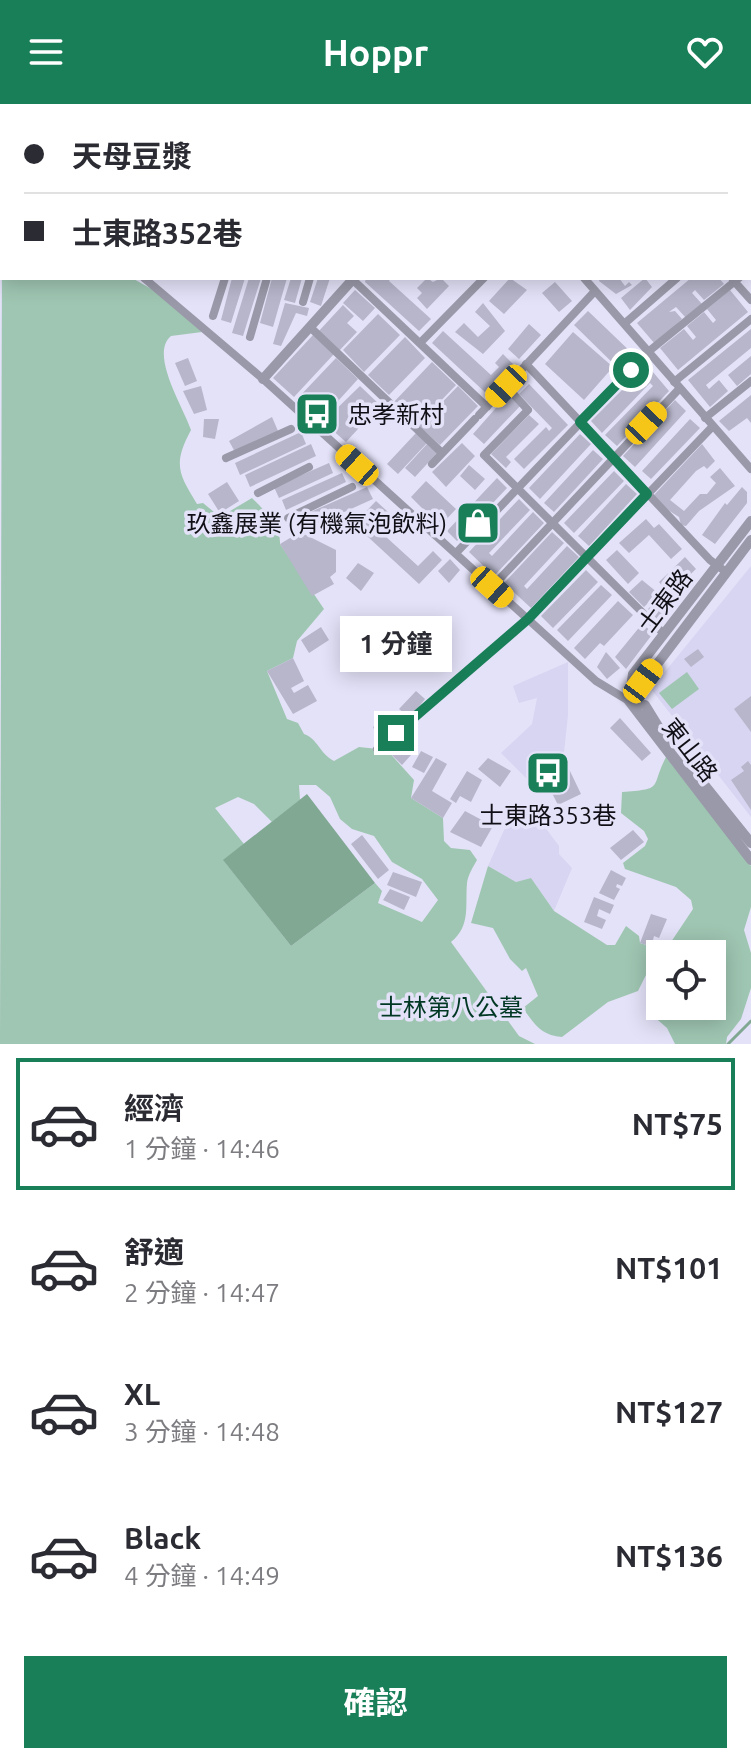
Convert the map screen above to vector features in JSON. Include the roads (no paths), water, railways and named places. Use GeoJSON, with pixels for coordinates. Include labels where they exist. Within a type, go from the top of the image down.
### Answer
{"type":"FeatureCollection","features":[{"type":"Feature","properties":{"kind":"street","name":"東山路"},"geometry":{"type":"LineString","coordinates":[[146,280],[263,379],[596,681],[629,701],[645,705],[661,731],[751,843]]}},
{"type":"Feature","properties":{"kind":"street"},"geometry":{"type":"LineString","coordinates":[[213,316],[224,280]]}},
{"type":"Feature","properties":{"kind":"street"},"geometry":{"type":"LineString","coordinates":[[250,337],[266,280]]}},
{"type":"Feature","properties":{"kind":"street"},"geometry":{"type":"LineString","coordinates":[[303,302],[309,280]]}},
{"type":"Feature","properties":{"kind":"street"},"geometry":{"type":"LineString","coordinates":[[263,379],[352,280]]}},
{"type":"Feature","properties":{"kind":"street"},"geometry":{"type":"LineString","coordinates":[[354,280],[487,407]]}},
{"type":"Feature","properties":{"kind":"street"},"geometry":{"type":"LineString","coordinates":[[420,343],[482,280]]}},
{"type":"Feature","properties":{"kind":"street"},"geometry":{"type":"LineString","coordinates":[[586,280],[751,469]]}},
{"type":"Feature","properties":{"kind":"street"},"geometry":{"type":"LineString","coordinates":[[624,324],[675,280]]}},
{"type":"Feature","properties":{"kind":"street"},"geometry":{"type":"LineString","coordinates":[[456,553],[648,352],[734,280]]}},
{"type":"Feature","properties":{"kind":"street"},"geometry":{"type":"LineString","coordinates":[[736,280],[751,300]]}},
{"type":"Feature","properties":{"kind":"street"},"geometry":{"type":"LineString","coordinates":[[432,464],[595,291]]}},
{"type":"Feature","properties":{"kind":"street"},"geometry":{"type":"LineString","coordinates":[[492,587],[677,385],[751,319]]}},
{"type":"Feature","properties":{"kind":"street"},"geometry":{"type":"LineString","coordinates":[[310,327],[442,453]]}},
{"type":"Feature","properties":{"kind":"street"},"geometry":{"type":"LineString","coordinates":[[526,364],[647,494],[722,568]]}},
{"type":"Feature","properties":{"kind":"street"},"geometry":{"type":"LineString","coordinates":[[705,418],[751,381]]}},
{"type":"Feature","properties":{"kind":"street"},"geometry":{"type":"LineString","coordinates":[[506,386],[528,410],[484,455],[664,634]]}},
{"type":"Feature","properties":{"kind":"street"},"geometry":{"type":"LineString","coordinates":[[377,749],[528,619],[713,426]]}},
{"type":"Feature","properties":{"kind":"street"},"geometry":{"type":"LineString","coordinates":[[226,458],[291,429]]}},
{"type":"Feature","properties":{"kind":"street"},"geometry":{"type":"LineString","coordinates":[[258,493],[309,467]]}},
{"type":"Feature","properties":{"kind":"street"},"geometry":{"type":"LineString","coordinates":[[288,518],[352,487]]}},
{"type":"Feature","properties":{"kind":"street","name":"士東路"},"geometry":{"type":"LineString","coordinates":[[629,701],[751,521]]}},
{"type":"Feature","properties":{"kind":"street","name":"士東路"},"geometry":{"type":"LineString","coordinates":[[629,701],[633,674],[722,568],[751,540]]}},
{"type":"Feature","properties":{"kind":"street","name":"東山路"},"geometry":{"type":"LineString","coordinates":[[629,701],[751,860]]}},
{"type":"Feature","properties":{"kind":"waterway"},"geometry":{"type":"LineString","coordinates":[[728,1044],[751,1021]]}},
{"type":"Feature","properties":{"kind":"place","name":"忠孝新村"},"geometry":{"type":"Point","coordinates":[317,414]}},
{"type":"Feature","properties":{"kind":"place","name":"玖鑫展業 (有機氣泡飲料)"},"geometry":{"type":"Point","coordinates":[478,523]}},
{"type":"Feature","properties":{"kind":"place","name":"士東路353巷"},"geometry":{"type":"Point","coordinates":[548,773]}},
{"type":"Feature","properties":{"kind":"park label","name":"士林第八公墓"},"geometry":{"type":"Point","coordinates":[451,1007]}}]}
